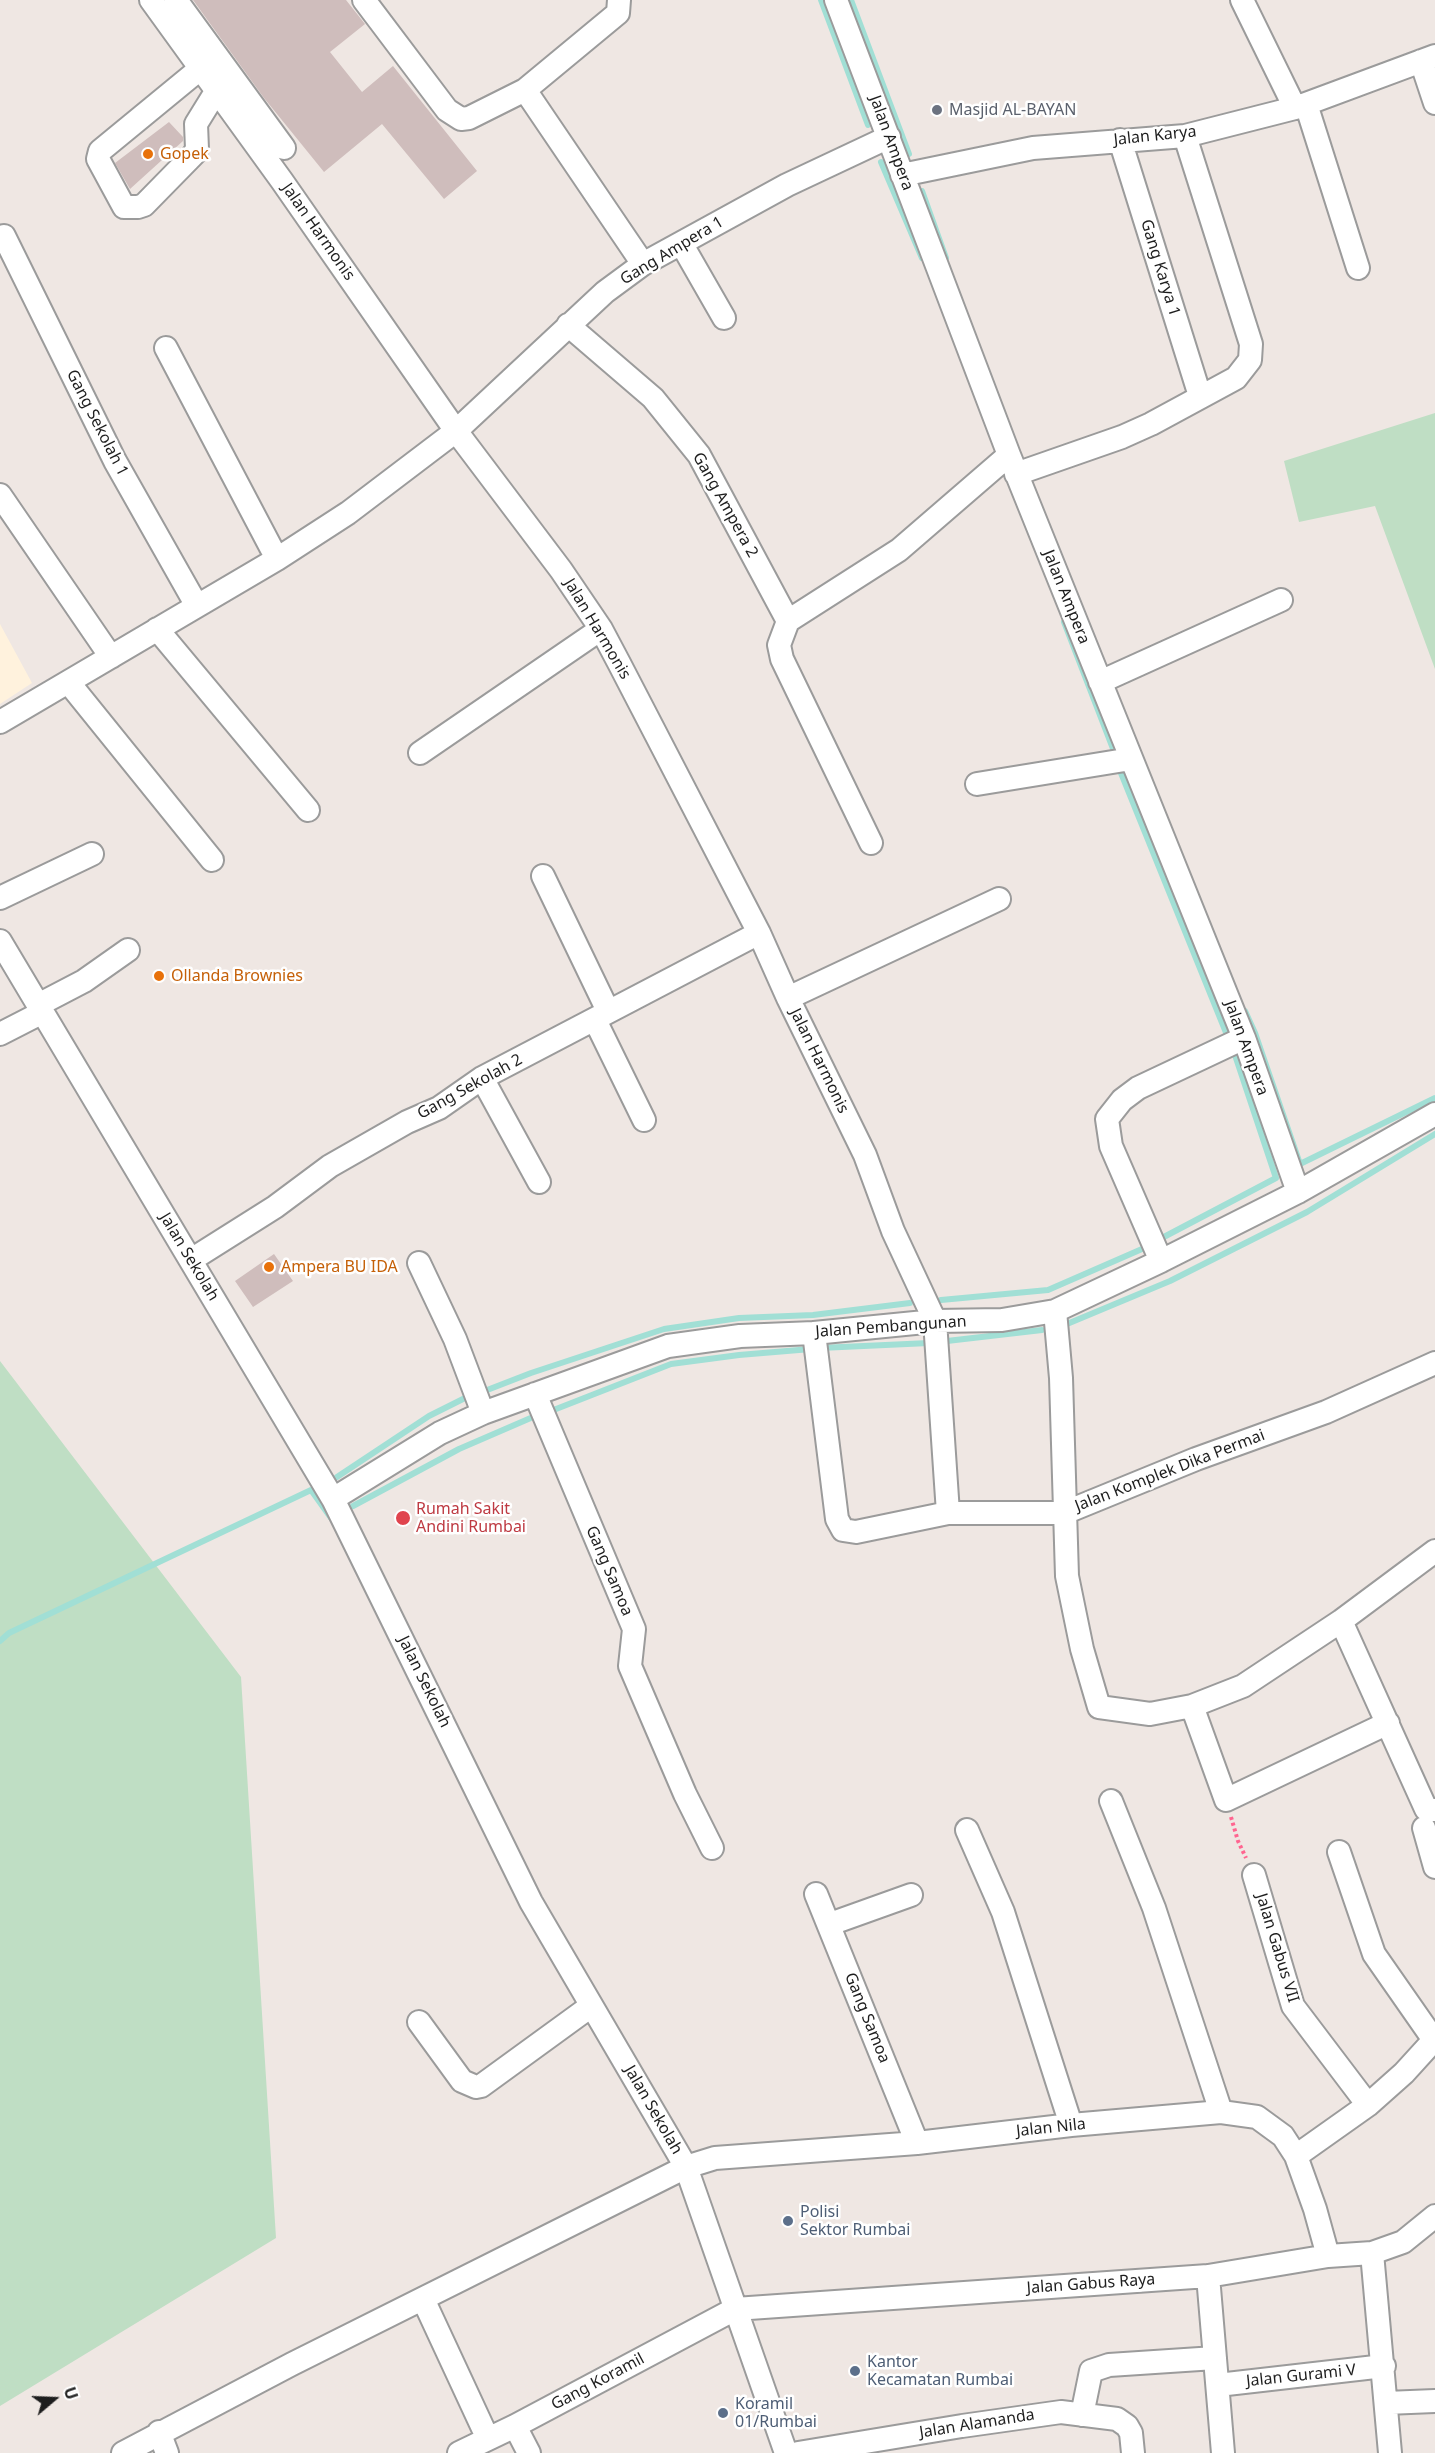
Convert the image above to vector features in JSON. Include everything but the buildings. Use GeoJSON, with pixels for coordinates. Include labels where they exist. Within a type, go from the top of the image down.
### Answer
{"type":"FeatureCollection","features":[{"type":"Feature","properties":{"kind":"street","name":"Jalan Harmonis"},"geometry":{"type":"LineString","coordinates":[[151,0],[456,430],[561,570],[601,629],[759,933],[788,998],[865,1155],[893,1232],[935,1321]]}},
{"type":"Feature","properties":{"kind":"street"},"geometry":{"type":"LineString","coordinates":[[176,0],[284,147]]}},
{"type":"Feature","properties":{"kind":"street"},"geometry":{"type":"LineString","coordinates":[[364,0],[454,116],[461,119],[469,118],[525,90],[618,13],[619,0]]}},
{"type":"Feature","properties":{"kind":"street","name":"Jalan Ampera"},"geometry":{"type":"LineString","coordinates":[[836,0],[1013,465],[1244,1038],[1298,1192]]}},
{"type":"Feature","properties":{"kind":"street"},"geometry":{"type":"LineString","coordinates":[[1242,0],[1301,106],[1358,268]]}},
{"type":"Feature","properties":{"kind":"street"},"geometry":{"type":"LineString","coordinates":[[1428,58],[1435,103]]}},
{"type":"Feature","properties":{"kind":"street","name":"Jalan Karya"},"geometry":{"type":"LineString","coordinates":[[903,175],[1032,148],[1185,136],[1301,106],[1428,58]]}},
{"type":"Feature","properties":{"kind":"street"},"geometry":{"type":"LineString","coordinates":[[201,68],[100,151],[98,159],[124,207],[144,205],[194,154],[197,149],[196,124],[216,90]]}},
{"type":"Feature","properties":{"kind":"street"},"geometry":{"type":"LineString","coordinates":[[525,90],[643,264]]}},
{"type":"Feature","properties":{"kind":"street"},"geometry":{"type":"LineString","coordinates":[[871,843],[782,659],[779,645],[788,621],[899,549],[1013,465],[1122,437],[1236,378],[1244,370],[1251,360],[1251,344],[1185,136]]}},
{"type":"Feature","properties":{"kind":"street","name":"Gang Ampera 1"},"geometry":{"type":"LineString","coordinates":[[456,430],[605,291],[643,264],[787,185],[889,137]]}},
{"type":"Feature","properties":{"kind":"street","name":"Gang Karya 1"},"geometry":{"type":"LineString","coordinates":[[1120,140],[1200,396]]}},
{"type":"Feature","properties":{"kind":"street","name":"Gang Sekolah 1"},"geometry":{"type":"LineString","coordinates":[[4,236],[115,461],[196,606]]}},
{"type":"Feature","properties":{"kind":"street"},"geometry":{"type":"LineString","coordinates":[[681,243],[724,318]]}},
{"type":"Feature","properties":{"kind":"street","name":"Gang Ampera 2"},"geometry":{"type":"LineString","coordinates":[[568,325],[653,398],[699,455],[788,621]]}},
{"type":"Feature","properties":{"kind":"street"},"geometry":{"type":"LineString","coordinates":[[166,348],[277,559]]}},
{"type":"Feature","properties":{"kind":"street"},"geometry":{"type":"LineString","coordinates":[[0,722],[277,559],[348,513],[456,430]]}},
{"type":"Feature","properties":{"kind":"street"},"geometry":{"type":"LineString","coordinates":[[0,495],[111,657]]}},
{"type":"Feature","properties":{"kind":"street"},"geometry":{"type":"LineString","coordinates":[[1100,682],[1281,600]]}},
{"type":"Feature","properties":{"kind":"street"},"geometry":{"type":"LineString","coordinates":[[157,629],[308,810]]}},
{"type":"Feature","properties":{"kind":"street"},"geometry":{"type":"LineString","coordinates":[[420,753],[601,629]]}},
{"type":"Feature","properties":{"kind":"street"},"geometry":{"type":"LineString","coordinates":[[69,683],[212,860]]}},
{"type":"Feature","properties":{"kind":"street"},"geometry":{"type":"LineString","coordinates":[[977,784],[1131,759]]}},
{"type":"Feature","properties":{"kind":"street"},"geometry":{"type":"LineString","coordinates":[[0,898],[92,854]]}},
{"type":"Feature","properties":{"kind":"street"},"geometry":{"type":"LineString","coordinates":[[543,876],[644,1120]]}},
{"type":"Feature","properties":{"kind":"street"},"geometry":{"type":"LineString","coordinates":[[788,998],[999,899]]}},
{"type":"Feature","properties":{"kind":"street","name":"Gang Sekolah 2"},"geometry":{"type":"LineString","coordinates":[[191,1260],[275,1207],[330,1166],[407,1122],[439,1108],[482,1078],[759,933]]}},
{"type":"Feature","properties":{"kind":"street","name":"Jalan Sekolah"},"geometry":{"type":"LineString","coordinates":[[0,941],[333,1499],[531,1902],[686,2167],[786,2453]]}},
{"type":"Feature","properties":{"kind":"street"},"geometry":{"type":"LineString","coordinates":[[0,1034],[128,950]]}},
{"type":"Feature","properties":{"kind":"street"},"geometry":{"type":"LineString","coordinates":[[1161,1261],[1111,1146],[1107,1119],[1122,1100],[1138,1088],[1244,1038]]}},
{"type":"Feature","properties":{"kind":"street"},"geometry":{"type":"LineString","coordinates":[[482,1078],[540,1182]]}},
{"type":"Feature","properties":{"kind":"street","name":"Jalan Pembangunan"},"geometry":{"type":"LineString","coordinates":[[333,1499],[440,1433],[483,1413],[668,1346],[740,1336],[814,1333],[935,1321],[1002,1320],[1055,1311],[1298,1192],[1435,1114]]}},
{"type":"Feature","properties":{"kind":"street"},"geometry":{"type":"LineString","coordinates":[[419,1263],[455,1339],[483,1413]]}},
{"type":"Feature","properties":{"kind":"street"},"geometry":{"type":"LineString","coordinates":[[1055,1311],[1061,1378],[1067,1576],[1082,1649],[1099,1707],[1150,1714],[1192,1706],[1243,1686],[1433,1558]]}},
{"type":"Feature","properties":{"kind":"street"},"geometry":{"type":"LineString","coordinates":[[935,1321],[948,1513]]}},
{"type":"Feature","properties":{"kind":"street","name":"Jalan Komplek Dika Permai"},"geometry":{"type":"LineString","coordinates":[[814,1333],[837,1519],[843,1530],[856,1532],[948,1513],[1064,1512],[1196,1459],[1326,1412],[1435,1363]]}},
{"type":"Feature","properties":{"kind":"street","name":"Gang Samoa"},"geometry":{"type":"LineString","coordinates":[[535,1394],[634,1629],[630,1666],[685,1794],[712,1848]]}},
{"type":"Feature","properties":{"kind":"street"},"geometry":{"type":"LineString","coordinates":[[1341,1621],[1426,1809],[1435,1867]]}},
{"type":"Feature","properties":{"kind":"street"},"geometry":{"type":"LineString","coordinates":[[1192,1706],[1226,1800],[1388,1723]]}},
{"type":"Feature","properties":{"kind":"street"},"geometry":{"type":"LineString","coordinates":[[1111,1801],[1154,1908],[1221,2112]]}},
{"type":"Feature","properties":{"kind":"street"},"geometry":{"type":"LineString","coordinates":[[967,1830],[1004,1912],[1071,2125]]}},
{"type":"Feature","properties":{"kind":"street"},"geometry":{"type":"LineString","coordinates":[[1296,2156],[1368,2105],[1404,2073],[1434,2039],[1374,1954],[1339,1852]]}},
{"type":"Feature","properties":{"kind":"street","name":"Jalan Gabus VII"},"geometry":{"type":"LineString","coordinates":[[1254,1875],[1293,2006],[1368,2105]]}},
{"type":"Feature","properties":{"kind":"street","name":"Gang Samoa"},"geometry":{"type":"LineString","coordinates":[[816,1894],[917,2143]]}},
{"type":"Feature","properties":{"kind":"street"},"geometry":{"type":"LineString","coordinates":[[830,1924],[911,1895]]}},
{"type":"Feature","properties":{"kind":"street"},"geometry":{"type":"LineString","coordinates":[[419,2022],[462,2081],[476,2087],[481,2086],[591,2006]]}},
{"type":"Feature","properties":{"kind":"street","name":"Jalan Nila"},"geometry":{"type":"LineString","coordinates":[[123,2453],[163,2443],[423,2299],[686,2167],[707,2160],[917,2143],[1071,2125],[1221,2112],[1257,2117],[1283,2136],[1296,2156],[1315,2209],[1328,2256]]}},
{"type":"Feature","properties":{"kind":"street","name":"Jalan Gabus Raya"},"geometry":{"type":"LineString","coordinates":[[735,2309],[1208,2276],[1328,2256],[1372,2253],[1403,2242],[1435,2216]]}},
{"type":"Feature","properties":{"kind":"street"},"geometry":{"type":"LineString","coordinates":[[1372,2253],[1390,2453]]}},
{"type":"Feature","properties":{"kind":"street"},"geometry":{"type":"LineString","coordinates":[[1208,2276],[1223,2453]]}},
{"type":"Feature","properties":{"kind":"street"},"geometry":{"type":"LineString","coordinates":[[423,2299],[488,2439]]}},
{"type":"Feature","properties":{"kind":"street","name":"Gang Koramil"},"geometry":{"type":"LineString","coordinates":[[459,2453],[515,2426],[735,2309]]}},
{"type":"Feature","properties":{"kind":"street"},"geometry":{"type":"LineString","coordinates":[[1082,2415],[1091,2371],[1108,2366],[1215,2358]]}},
{"type":"Feature","properties":{"kind":"street","name":"Jalan Gurami V"},"geometry":{"type":"LineString","coordinates":[[1218,2385],[1383,2366]]}},
{"type":"Feature","properties":{"kind":"street"},"geometry":{"type":"LineString","coordinates":[[1386,2403],[1435,2401]]}},
{"type":"Feature","properties":{"kind":"street","name":"Jalan Alamanda"},"geometry":{"type":"LineString","coordinates":[[798,2453],[1022,2416],[1061,2412],[1117,2419],[1124,2423],[1131,2433],[1133,2453]]}},
{"type":"Feature","properties":{"kind":"street"},"geometry":{"type":"LineString","coordinates":[[515,2426],[529,2453]]}},
{"type":"Feature","properties":{"kind":"path"},"geometry":{"type":"LineString","coordinates":[[1226,1800],[1238,1841],[1254,1875]]}},
{"type":"Feature","properties":{"kind":"shaded area"},"geometry":{"type":"Polygon","coordinates":[[[0,624],[32,683],[0,704],[0,624]]]}},
{"type":"Feature","properties":{"kind":"green space"},"geometry":{"type":"Polygon","coordinates":[[[1435,413],[1435,669],[1375,506],[1299,522],[1284,461],[1435,413]]]}},
{"type":"Feature","properties":{"kind":"green space"},"geometry":{"type":"Polygon","coordinates":[[[0,1361],[241,1677],[276,2238],[0,2406],[0,1361]]]}},
{"type":"Feature","properties":{"kind":"waterway"},"geometry":{"type":"LineString","coordinates":[[821,0],[868,125]]}},
{"type":"Feature","properties":{"kind":"waterway"},"geometry":{"type":"LineString","coordinates":[[851,0],[909,154]]}},
{"type":"Feature","properties":{"kind":"waterway"},"geometry":{"type":"LineString","coordinates":[[881,162],[922,258]]}},
{"type":"Feature","properties":{"kind":"waterway"},"geometry":{"type":"LineString","coordinates":[[922,191],[946,258]]}},
{"type":"Feature","properties":{"kind":"waterway"},"geometry":{"type":"LineString","coordinates":[[1064,622],[1115,754]]}},
{"type":"Feature","properties":{"kind":"waterway"},"geometry":{"type":"LineString","coordinates":[[1121,773],[1227,1035]]}},
{"type":"Feature","properties":{"kind":"waterway"},"geometry":{"type":"LineString","coordinates":[[1245,1011],[1255,1033],[1300,1164],[1435,1098]]}},
{"type":"Feature","properties":{"kind":"waterway"},"geometry":{"type":"LineString","coordinates":[[1160,1239],[1276,1178],[1235,1055]]}},
{"type":"Feature","properties":{"kind":"waterway"},"geometry":{"type":"LineString","coordinates":[[1067,1324],[1170,1281],[1307,1212],[1435,1134]]}},
{"type":"Feature","properties":{"kind":"waterway"},"geometry":{"type":"LineString","coordinates":[[941,1300],[1048,1290],[1142,1249]]}},
{"type":"Feature","properties":{"kind":"waterway"},"geometry":{"type":"LineString","coordinates":[[482,1392],[531,1373],[664,1329],[739,1318],[813,1315],[910,1303]]}},
{"type":"Feature","properties":{"kind":"waterway"},"geometry":{"type":"LineString","coordinates":[[947,1341],[1042,1330]]}},
{"type":"Feature","properties":{"kind":"waterway"},"geometry":{"type":"LineString","coordinates":[[820,1348],[929,1343]]}},
{"type":"Feature","properties":{"kind":"waterway"},"geometry":{"type":"LineString","coordinates":[[551,1411],[671,1364],[811,1349]]}},
{"type":"Feature","properties":{"kind":"waterway"},"geometry":{"type":"LineString","coordinates":[[337,1477],[429,1416],[469,1396]]}},
{"type":"Feature","properties":{"kind":"waterway"},"geometry":{"type":"LineString","coordinates":[[353,1506],[459,1449],[533,1417]]}},
{"type":"Feature","properties":{"kind":"waterway"},"geometry":{"type":"LineString","coordinates":[[0,1641],[9,1633],[311,1490],[331,1518]]}},
{"type":"Feature","properties":{"kind":"place","name":"Masjid AL-BAYAN"},"geometry":{"type":"Point","coordinates":[937,110]}},
{"type":"Feature","properties":{"kind":"place","name":"Gopek"},"geometry":{"type":"Point","coordinates":[148,154]}},
{"type":"Feature","properties":{"kind":"place","name":"Ollanda Brownies"},"geometry":{"type":"Point","coordinates":[159,976]}},
{"type":"Feature","properties":{"kind":"place","name":"Ampera BU IDA"},"geometry":{"type":"Point","coordinates":[269,1267]}},
{"type":"Feature","properties":{"kind":"place","name":"Rumah Sakit Andini Rumbai"},"geometry":{"type":"Point","coordinates":[403,1518]}},
{"type":"Feature","properties":{"kind":"place","name":"Polisi Sektor Rumbai"},"geometry":{"type":"Point","coordinates":[788,2221]}},
{"type":"Feature","properties":{"kind":"place","name":"Kantor Kecamatan Rumbai"},"geometry":{"type":"Point","coordinates":[855,2371]}},
{"type":"Feature","properties":{"kind":"place","name":"Koramil 01/Rumbai"},"geometry":{"type":"Point","coordinates":[723,2413]}}]}
